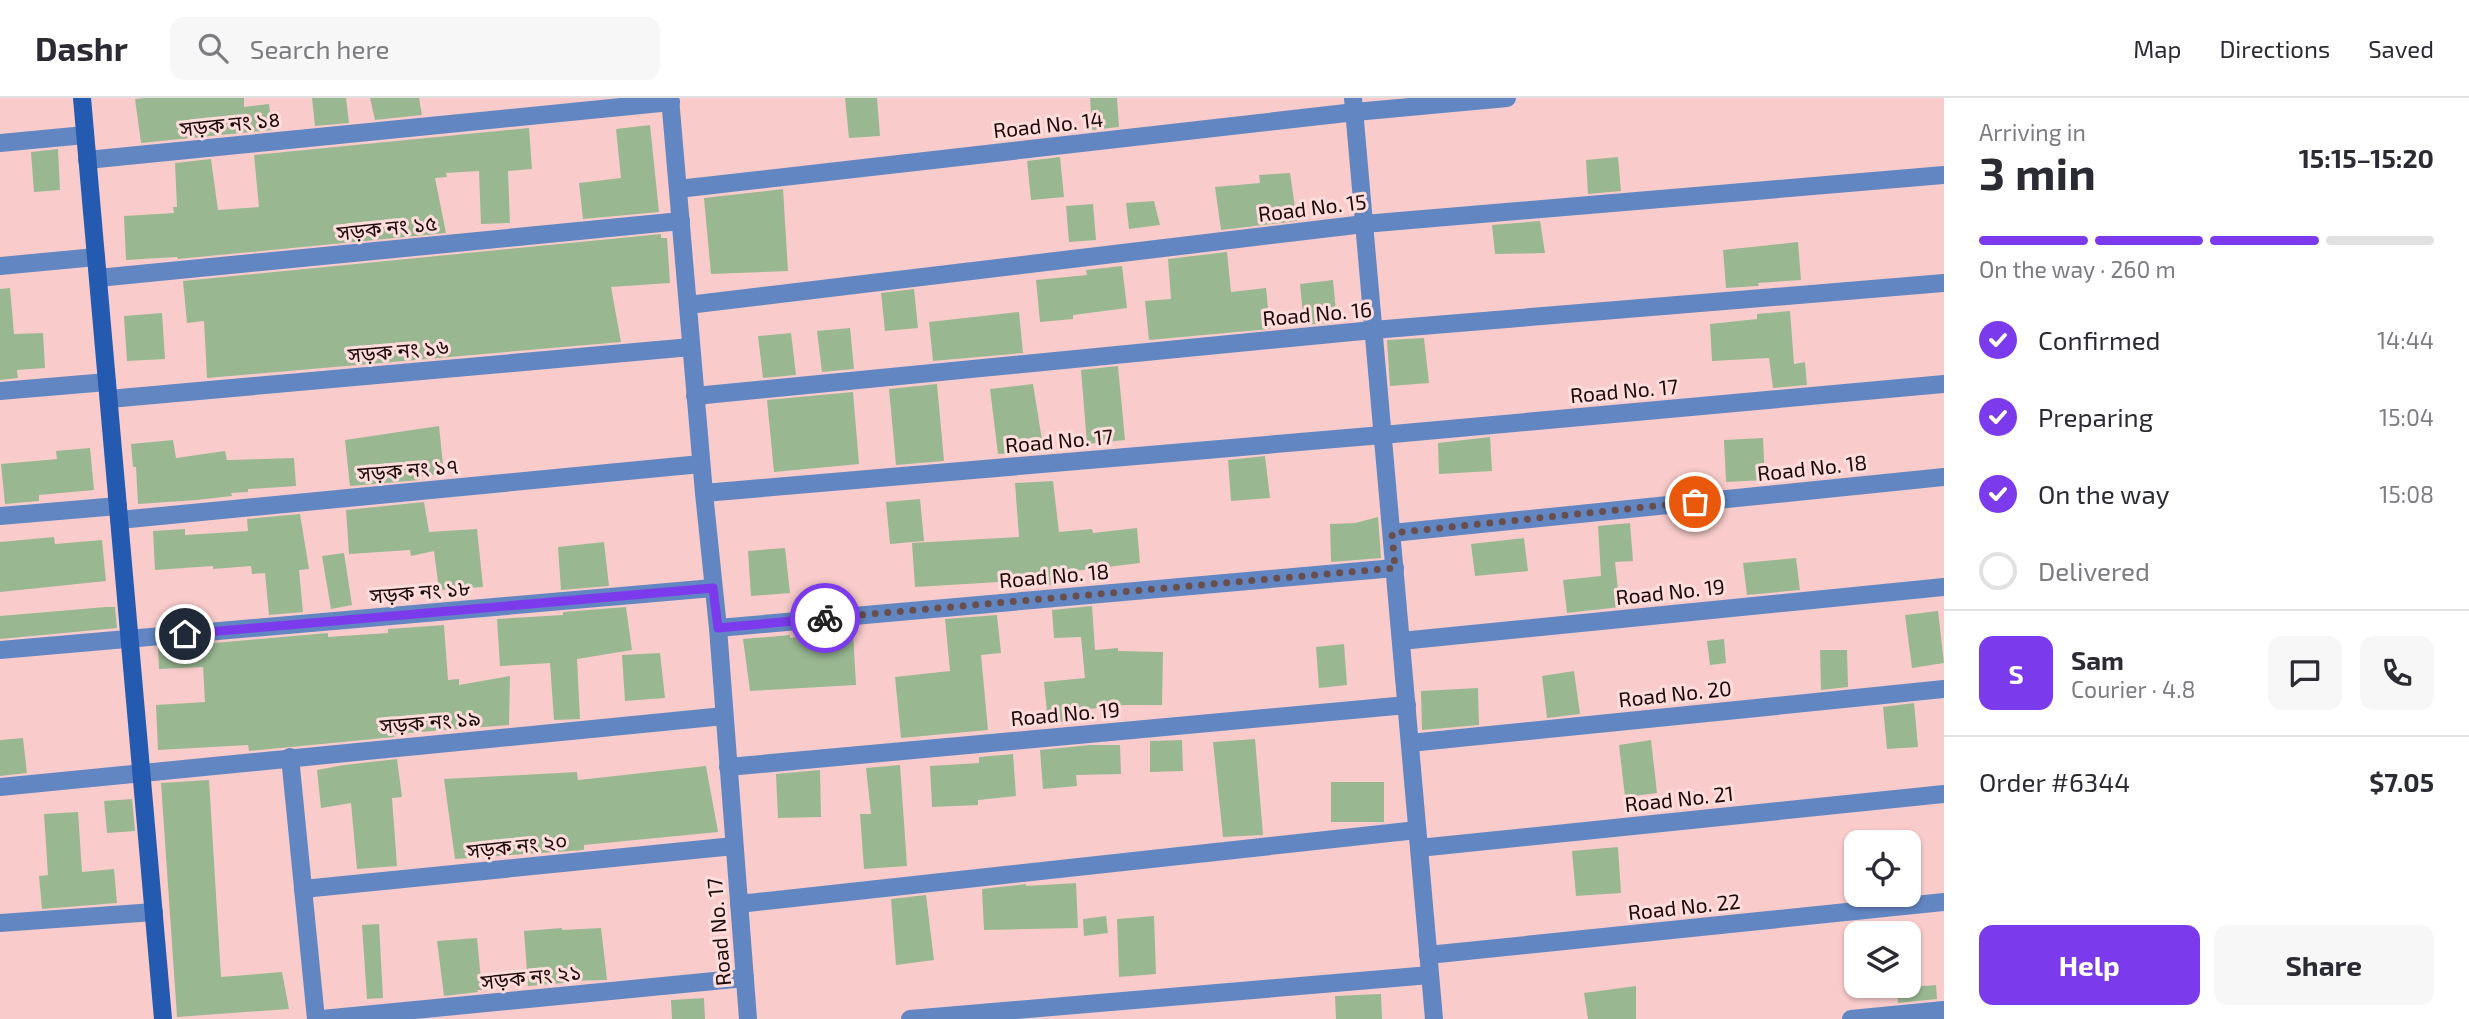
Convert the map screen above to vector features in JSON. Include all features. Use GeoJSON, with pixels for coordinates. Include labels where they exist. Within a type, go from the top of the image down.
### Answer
{"type":"FeatureCollection","features":[{"type":"Feature","properties":{"kind":"street"},"geometry":{"type":"LineString","coordinates":[[82,98],[163,1019]]}},
{"type":"Feature","properties":{"kind":"street","name":"Road No. 14"},"geometry":{"type":"LineString","coordinates":[[678,188],[1354,105],[1507,98]]}},
{"type":"Feature","properties":{"kind":"street"},"geometry":{"type":"LineString","coordinates":[[671,100],[704,493]]}},
{"type":"Feature","properties":{"kind":"street","name":"সড়ক নং ১৪"},"geometry":{"type":"LineString","coordinates":[[87,160],[671,100]]}},
{"type":"Feature","properties":{"kind":"street"},"geometry":{"type":"LineString","coordinates":[[1354,105],[1434,1019]]}},
{"type":"Feature","properties":{"kind":"street"},"geometry":{"type":"LineString","coordinates":[[0,143],[85,135]]}},
{"type":"Feature","properties":{"kind":"street","name":"Road No. 15"},"geometry":{"type":"LineString","coordinates":[[688,305],[1364,224],[1944,175]]}},
{"type":"Feature","properties":{"kind":"street","name":"সড়ক নং ১৫"},"geometry":{"type":"LineString","coordinates":[[97,278],[681,221]]}},
{"type":"Feature","properties":{"kind":"street"},"geometry":{"type":"LineString","coordinates":[[0,266],[96,257]]}},
{"type":"Feature","properties":{"kind":"street","name":"Road No. 16"},"geometry":{"type":"LineString","coordinates":[[695,396],[1373,330],[1944,283]]}},
{"type":"Feature","properties":{"kind":"street","name":"সড়ক নং ১৬"},"geometry":{"type":"LineString","coordinates":[[0,391],[108,391],[691,347]]}},
{"type":"Feature","properties":{"kind":"street","name":"Road No. 17"},"geometry":{"type":"LineString","coordinates":[[748,1019],[718,628],[704,493],[1944,384]]}},
{"type":"Feature","properties":{"kind":"street","name":"সড়ক নং ১৭"},"geometry":{"type":"LineString","coordinates":[[0,516],[118,513],[701,464]]}},
{"type":"Feature","properties":{"kind":"street","name":"Road No. 18"},"geometry":{"type":"LineString","coordinates":[[1392,533],[1944,477]]}},
{"type":"Feature","properties":{"kind":"street","name":"Road No. 18"},"geometry":{"type":"LineString","coordinates":[[718,628],[1395,568]]}},
{"type":"Feature","properties":{"kind":"street","name":"Road No. 19"},"geometry":{"type":"LineString","coordinates":[[1401,641],[1944,587]]}},
{"type":"Feature","properties":{"kind":"street","name":"সড়ক নং ১৮"},"geometry":{"type":"LineString","coordinates":[[0,650],[713,588]]}},
{"type":"Feature","properties":{"kind":"street","name":"Road No. 20"},"geometry":{"type":"LineString","coordinates":[[1410,743],[1944,689]]}},
{"type":"Feature","properties":{"kind":"street","name":"Road No. 19"},"geometry":{"type":"LineString","coordinates":[[728,767],[1407,705]]}},
{"type":"Feature","properties":{"kind":"street","name":"সড়ক নং ১৯"},"geometry":{"type":"LineString","coordinates":[[0,787],[724,716]]}},
{"type":"Feature","properties":{"kind":"street"},"geometry":{"type":"LineString","coordinates":[[290,757],[316,1019]]}},
{"type":"Feature","properties":{"kind":"street","name":"Road No. 21"},"geometry":{"type":"LineString","coordinates":[[1419,848],[1944,794]]}},
{"type":"Feature","properties":{"kind":"street"},"geometry":{"type":"LineString","coordinates":[[739,904],[1417,830]]}},
{"type":"Feature","properties":{"kind":"street","name":"সড়ক নং ২০"},"geometry":{"type":"LineString","coordinates":[[303,889],[734,846]]}},
{"type":"Feature","properties":{"kind":"street","name":"Road No. 22"},"geometry":{"type":"LineString","coordinates":[[1428,955],[1944,902]]}},
{"type":"Feature","properties":{"kind":"street"},"geometry":{"type":"LineString","coordinates":[[0,923],[154,912]]}},
{"type":"Feature","properties":{"kind":"street"},"geometry":{"type":"LineString","coordinates":[[910,1019],[1430,975]]}},
{"type":"Feature","properties":{"kind":"street","name":"সড়ক নং ২১"},"geometry":{"type":"LineString","coordinates":[[322,1019],[745,978]]}},
{"type":"Feature","properties":{"kind":"street"},"geometry":{"type":"LineString","coordinates":[[1851,1019],[1944,1010]]}},
{"type":"Feature","properties":{"kind":"building"},"geometry":{"type":"Polygon","coordinates":[[[244,98],[244,107],[269,104],[272,130],[141,143],[135,99],[244,98]]]}},
{"type":"Feature","properties":{"kind":"building"},"geometry":{"type":"Polygon","coordinates":[[[312,98],[346,98],[349,123],[315,126],[312,98]]]}},
{"type":"Feature","properties":{"kind":"building"},"geometry":{"type":"Polygon","coordinates":[[[370,98],[419,98],[422,115],[375,120],[370,98]]]}},
{"type":"Feature","properties":{"kind":"building"},"geometry":{"type":"Polygon","coordinates":[[[845,98],[877,98],[880,136],[849,138],[845,98]]]}},
{"type":"Feature","properties":{"kind":"building"},"geometry":{"type":"Polygon","coordinates":[[[1090,98],[1117,98],[1119,127],[1092,130],[1090,98]]]}},
{"type":"Feature","properties":{"kind":"building"},"geometry":{"type":"Polygon","coordinates":[[[650,125],[659,212],[583,219],[579,183],[621,178],[616,129],[650,125]]]}},
{"type":"Feature","properties":{"kind":"building"},"geometry":{"type":"Polygon","coordinates":[[[529,128],[532,169],[508,171],[510,223],[481,224],[479,171],[446,173],[447,177],[435,178],[446,233],[178,259],[126,260],[124,216],[174,213],[173,207],[177,207],[175,163],[211,159],[218,210],[259,207],[254,155],[529,128]]]}},
{"type":"Feature","properties":{"kind":"building"},"geometry":{"type":"Polygon","coordinates":[[[58,149],[60,190],[34,192],[31,152],[58,149]]]}},
{"type":"Feature","properties":{"kind":"building"},"geometry":{"type":"Polygon","coordinates":[[[1060,157],[1064,197],[1031,200],[1027,161],[1060,157]]]}},
{"type":"Feature","properties":{"kind":"building"},"geometry":{"type":"Polygon","coordinates":[[[1618,157],[1621,191],[1588,194],[1586,160],[1618,157]]]}},
{"type":"Feature","properties":{"kind":"building"},"geometry":{"type":"Polygon","coordinates":[[[1290,173],[1297,221],[1221,230],[1215,187],[1260,183],[1259,175],[1290,173]]]}},
{"type":"Feature","properties":{"kind":"building"},"geometry":{"type":"Polygon","coordinates":[[[783,189],[788,271],[711,274],[704,198],[783,189]]]}},
{"type":"Feature","properties":{"kind":"building"},"geometry":{"type":"Polygon","coordinates":[[[1154,201],[1160,225],[1129,229],[1126,203],[1154,201]]]}},
{"type":"Feature","properties":{"kind":"building"},"geometry":{"type":"Polygon","coordinates":[[[1093,204],[1096,240],[1069,242],[1066,206],[1093,204]]]}},
{"type":"Feature","properties":{"kind":"building"},"geometry":{"type":"Polygon","coordinates":[[[1540,221],[1545,253],[1495,254],[1492,225],[1540,221]]]}},
{"type":"Feature","properties":{"kind":"building"},"geometry":{"type":"Polygon","coordinates":[[[661,234],[661,238],[667,238],[670,283],[611,287],[621,342],[207,378],[204,321],[187,323],[183,281],[661,234]]]}},
{"type":"Feature","properties":{"kind":"building"},"geometry":{"type":"Polygon","coordinates":[[[1798,242],[1801,280],[1726,288],[1723,250],[1798,242]]]}},
{"type":"Feature","properties":{"kind":"building"},"geometry":{"type":"Polygon","coordinates":[[[1227,252],[1231,292],[1266,288],[1270,329],[1149,340],[1145,301],[1171,299],[1168,259],[1227,252]]]}},
{"type":"Feature","properties":{"kind":"building"},"geometry":{"type":"Polygon","coordinates":[[[1122,266],[1127,308],[1073,315],[1073,319],[1040,322],[1036,280],[1087,275],[1086,270],[1122,266]]]}},
{"type":"Feature","properties":{"kind":"building"},"geometry":{"type":"Polygon","coordinates":[[[1333,280],[1337,322],[1304,325],[1300,284],[1333,280]]]}},
{"type":"Feature","properties":{"kind":"building"},"geometry":{"type":"Polygon","coordinates":[[[10,288],[14,334],[43,333],[45,368],[17,370],[18,378],[0,380],[0,289],[10,288]]]}},
{"type":"Feature","properties":{"kind":"building"},"geometry":{"type":"Polygon","coordinates":[[[914,289],[918,328],[885,331],[881,293],[914,289]]]}},
{"type":"Feature","properties":{"kind":"building"},"geometry":{"type":"Polygon","coordinates":[[[1790,311],[1794,364],[1805,362],[1807,385],[1773,388],[1769,358],[1712,361],[1710,324],[1757,319],[1757,314],[1790,311]]]}},
{"type":"Feature","properties":{"kind":"building"},"geometry":{"type":"Polygon","coordinates":[[[1019,312],[1023,353],[933,361],[929,322],[1019,312]]]}},
{"type":"Feature","properties":{"kind":"building"},"geometry":{"type":"Polygon","coordinates":[[[162,313],[165,359],[127,361],[124,316],[162,313]]]}},
{"type":"Feature","properties":{"kind":"building"},"geometry":{"type":"Polygon","coordinates":[[[850,328],[854,369],[822,372],[817,331],[850,328]]]}},
{"type":"Feature","properties":{"kind":"building"},"geometry":{"type":"Polygon","coordinates":[[[791,333],[796,375],[763,378],[758,336],[791,333]]]}},
{"type":"Feature","properties":{"kind":"building"},"geometry":{"type":"Polygon","coordinates":[[[1424,338],[1429,383],[1390,386],[1387,340],[1424,338]]]}},
{"type":"Feature","properties":{"kind":"building"},"geometry":{"type":"Polygon","coordinates":[[[1118,366],[1125,440],[1087,444],[1081,370],[1118,366]]]}},
{"type":"Feature","properties":{"kind":"building"},"geometry":{"type":"Polygon","coordinates":[[[937,384],[944,461],[896,465],[889,389],[937,384]]]}},
{"type":"Feature","properties":{"kind":"building"},"geometry":{"type":"Polygon","coordinates":[[[1033,384],[1044,452],[998,454],[990,389],[1033,384]]]}},
{"type":"Feature","properties":{"kind":"building"},"geometry":{"type":"Polygon","coordinates":[[[853,392],[859,464],[774,472],[767,400],[853,392]]]}},
{"type":"Feature","properties":{"kind":"building"},"geometry":{"type":"Polygon","coordinates":[[[439,426],[444,474],[419,476],[420,480],[350,486],[345,440],[439,426]]]}},
{"type":"Feature","properties":{"kind":"building"},"geometry":{"type":"Polygon","coordinates":[[[1490,437],[1492,471],[1439,474],[1438,443],[1490,437]]]}},
{"type":"Feature","properties":{"kind":"building"},"geometry":{"type":"Polygon","coordinates":[[[1763,438],[1765,480],[1726,482],[1724,440],[1763,438]]]}},
{"type":"Feature","properties":{"kind":"building"},"geometry":{"type":"Polygon","coordinates":[[[173,440],[176,458],[225,451],[227,460],[294,458],[296,486],[248,489],[248,492],[231,493],[232,496],[197,500],[138,504],[136,467],[133,467],[131,444],[173,440]]]}},
{"type":"Feature","properties":{"kind":"building"},"geometry":{"type":"Polygon","coordinates":[[[90,448],[94,490],[39,495],[39,501],[5,504],[1,464],[57,459],[56,451],[90,448]]]}},
{"type":"Feature","properties":{"kind":"building"},"geometry":{"type":"Polygon","coordinates":[[[1265,456],[1270,498],[1231,501],[1228,460],[1265,456]]]}},
{"type":"Feature","properties":{"kind":"building"},"geometry":{"type":"Polygon","coordinates":[[[1053,481],[1059,532],[1092,529],[1093,533],[1137,528],[1140,563],[1050,574],[1051,585],[1017,588],[1016,581],[915,587],[912,543],[1019,537],[1015,483],[1053,481]]]}},
{"type":"Feature","properties":{"kind":"building"},"geometry":{"type":"Polygon","coordinates":[[[920,499],[924,541],[890,544],[886,502],[920,499]]]}},
{"type":"Feature","properties":{"kind":"building"},"geometry":{"type":"Polygon","coordinates":[[[424,502],[429,532],[477,529],[483,587],[439,590],[434,551],[411,556],[410,550],[349,554],[346,510],[424,502]]]}},
{"type":"Feature","properties":{"kind":"building"},"geometry":{"type":"Polygon","coordinates":[[[300,514],[309,569],[299,570],[303,612],[269,615],[265,573],[252,574],[251,566],[155,570],[153,531],[185,529],[185,535],[248,531],[247,519],[300,514]]]}},
{"type":"Feature","properties":{"kind":"building"},"geometry":{"type":"Polygon","coordinates":[[[1378,517],[1381,558],[1331,562],[1330,524],[1355,523],[1378,517]]]}},
{"type":"Feature","properties":{"kind":"building"},"geometry":{"type":"Polygon","coordinates":[[[1630,523],[1633,561],[1615,562],[1620,607],[1567,613],[1563,580],[1601,576],[1598,526],[1630,523]]]}},
{"type":"Feature","properties":{"kind":"building"},"geometry":{"type":"Polygon","coordinates":[[[54,537],[55,544],[102,540],[106,581],[0,592],[0,542],[54,537]]]}},
{"type":"Feature","properties":{"kind":"building"},"geometry":{"type":"Polygon","coordinates":[[[1524,538],[1528,571],[1475,576],[1471,544],[1524,538]]]}},
{"type":"Feature","properties":{"kind":"building"},"geometry":{"type":"Polygon","coordinates":[[[604,542],[609,586],[561,590],[558,547],[604,542]]]}},
{"type":"Feature","properties":{"kind":"building"},"geometry":{"type":"Polygon","coordinates":[[[785,548],[790,593],[751,596],[748,551],[785,548]]]}},
{"type":"Feature","properties":{"kind":"building"},"geometry":{"type":"Polygon","coordinates":[[[344,553],[352,605],[331,609],[322,556],[344,553]]]}},
{"type":"Feature","properties":{"kind":"building"},"geometry":{"type":"Polygon","coordinates":[[[1796,558],[1800,590],[1747,595],[1743,563],[1796,558]]]}},
{"type":"Feature","properties":{"kind":"building"},"geometry":{"type":"Polygon","coordinates":[[[1092,606],[1095,650],[1118,648],[1118,651],[1163,652],[1162,705],[1124,705],[1081,710],[1082,720],[1048,723],[1044,682],[1085,678],[1081,637],[1054,638],[1052,610],[1092,606]]]}},
{"type":"Feature","properties":{"kind":"building"},"geometry":{"type":"Polygon","coordinates":[[[115,607],[117,628],[0,639],[0,616],[115,607]]]}},
{"type":"Feature","properties":{"kind":"building"},"geometry":{"type":"Polygon","coordinates":[[[626,607],[632,650],[577,659],[580,719],[554,720],[550,663],[500,666],[497,619],[563,615],[563,612],[626,607]]]}},
{"type":"Feature","properties":{"kind":"building"},"geometry":{"type":"Polygon","coordinates":[[[1938,611],[1944,663],[1912,668],[1905,615],[1938,611]]]}},
{"type":"Feature","properties":{"kind":"building"},"geometry":{"type":"Polygon","coordinates":[[[997,615],[1001,653],[981,655],[988,730],[901,738],[895,677],[950,671],[945,619],[997,615]]]}},
{"type":"Feature","properties":{"kind":"building"},"geometry":{"type":"Polygon","coordinates":[[[444,625],[448,680],[459,679],[459,685],[510,676],[509,725],[394,734],[394,737],[249,751],[248,745],[158,750],[156,705],[205,702],[203,667],[159,669],[158,648],[328,633],[328,637],[388,633],[388,629],[444,625]]]}},
{"type":"Feature","properties":{"kind":"building"},"geometry":{"type":"Polygon","coordinates":[[[853,632],[856,685],[750,691],[743,639],[853,632]]]}},
{"type":"Feature","properties":{"kind":"building"},"geometry":{"type":"Polygon","coordinates":[[[1724,639],[1726,663],[1710,665],[1707,641],[1724,639]]]}},
{"type":"Feature","properties":{"kind":"building"},"geometry":{"type":"Polygon","coordinates":[[[1344,644],[1347,685],[1319,688],[1316,647],[1344,644]]]}},
{"type":"Feature","properties":{"kind":"building"},"geometry":{"type":"Polygon","coordinates":[[[1820,650],[1847,650],[1848,687],[1821,690],[1820,650]]]}},
{"type":"Feature","properties":{"kind":"building"},"geometry":{"type":"Polygon","coordinates":[[[660,653],[665,698],[625,701],[622,655],[660,653]]]}},
{"type":"Feature","properties":{"kind":"building"},"geometry":{"type":"Polygon","coordinates":[[[1574,671],[1580,714],[1547,718],[1542,676],[1574,671]]]}},
{"type":"Feature","properties":{"kind":"building"},"geometry":{"type":"Polygon","coordinates":[[[1478,688],[1479,725],[1422,730],[1421,691],[1478,688]]]}},
{"type":"Feature","properties":{"kind":"building"},"geometry":{"type":"Polygon","coordinates":[[[1914,703],[1918,747],[1887,749],[1883,707],[1914,703]]]}},
{"type":"Feature","properties":{"kind":"building"},"geometry":{"type":"Polygon","coordinates":[[[23,738],[27,773],[0,776],[0,740],[23,738]]]}},
{"type":"Feature","properties":{"kind":"building"},"geometry":{"type":"Polygon","coordinates":[[[1255,739],[1263,835],[1223,837],[1213,742],[1255,739]]]}},
{"type":"Feature","properties":{"kind":"building"},"geometry":{"type":"Polygon","coordinates":[[[1182,740],[1183,771],[1150,772],[1150,741],[1182,740]]]}},
{"type":"Feature","properties":{"kind":"building"},"geometry":{"type":"Polygon","coordinates":[[[1651,740],[1657,793],[1625,797],[1619,745],[1651,740]]]}},
{"type":"Feature","properties":{"kind":"building"},"geometry":{"type":"Polygon","coordinates":[[[1120,745],[1121,774],[1076,775],[1077,786],[1043,789],[1040,750],[1120,745]]]}},
{"type":"Feature","properties":{"kind":"building"},"geometry":{"type":"Polygon","coordinates":[[[1013,754],[1016,796],[978,800],[978,805],[932,807],[930,766],[979,763],[979,757],[1013,754]]]}},
{"type":"Feature","properties":{"kind":"building"},"geometry":{"type":"Polygon","coordinates":[[[397,759],[402,797],[392,798],[397,866],[357,869],[351,803],[321,808],[317,770],[397,759]]]}},
{"type":"Feature","properties":{"kind":"building"},"geometry":{"type":"Polygon","coordinates":[[[900,765],[907,866],[864,869],[860,814],[871,814],[866,768],[900,765]]]}},
{"type":"Feature","properties":{"kind":"building"},"geometry":{"type":"Polygon","coordinates":[[[706,766],[718,832],[584,845],[584,850],[455,859],[444,779],[577,772],[578,780],[706,766]]]}},
{"type":"Feature","properties":{"kind":"building"},"geometry":{"type":"Polygon","coordinates":[[[820,770],[821,817],[778,818],[776,774],[820,770]]]}},
{"type":"Feature","properties":{"kind":"building"},"geometry":{"type":"Polygon","coordinates":[[[209,780],[221,977],[282,972],[289,1009],[177,1017],[161,783],[209,780]]]}},
{"type":"Feature","properties":{"kind":"building"},"geometry":{"type":"Polygon","coordinates":[[[1331,782],[1384,782],[1384,822],[1331,822],[1331,782]]]}},
{"type":"Feature","properties":{"kind":"building"},"geometry":{"type":"Polygon","coordinates":[[[132,799],[135,831],[107,833],[104,801],[132,799]]]}},
{"type":"Feature","properties":{"kind":"building"},"geometry":{"type":"Polygon","coordinates":[[[78,812],[82,872],[114,869],[117,903],[42,909],[39,876],[48,875],[44,814],[78,812]]]}},
{"type":"Feature","properties":{"kind":"building"},"geometry":{"type":"Polygon","coordinates":[[[1618,847],[1621,893],[1576,896],[1572,851],[1618,847]]]}},
{"type":"Feature","properties":{"kind":"building"},"geometry":{"type":"Polygon","coordinates":[[[1076,883],[1078,928],[984,930],[982,889],[1026,884],[1076,883]]]}},
{"type":"Feature","properties":{"kind":"building"},"geometry":{"type":"Polygon","coordinates":[[[926,895],[934,960],[896,965],[891,899],[926,895]]]}},
{"type":"Feature","properties":{"kind":"building"},"geometry":{"type":"Polygon","coordinates":[[[1106,916],[1108,933],[1084,936],[1083,919],[1106,916]]]}},
{"type":"Feature","properties":{"kind":"building"},"geometry":{"type":"Polygon","coordinates":[[[1154,916],[1156,974],[1119,977],[1117,919],[1154,916]]]}},
{"type":"Feature","properties":{"kind":"building"},"geometry":{"type":"Polygon","coordinates":[[[379,924],[383,998],[367,999],[362,925],[379,924]]]}},
{"type":"Feature","properties":{"kind":"building"},"geometry":{"type":"Polygon","coordinates":[[[601,928],[607,980],[564,981],[528,986],[524,931],[601,928]]]}},
{"type":"Feature","properties":{"kind":"building"},"geometry":{"type":"Polygon","coordinates":[[[477,938],[482,990],[444,996],[437,941],[477,938]]]}},
{"type":"Feature","properties":{"kind":"building"},"geometry":{"type":"Polygon","coordinates":[[[1936,985],[1937,999],[1898,1003],[1898,998],[1921,998],[1921,986],[1936,985]]]}},
{"type":"Feature","properties":{"kind":"building"},"geometry":{"type":"Polygon","coordinates":[[[1636,986],[1636,1019],[1588,1019],[1584,993],[1636,986]]]}},
{"type":"Feature","properties":{"kind":"building"},"geometry":{"type":"Polygon","coordinates":[[[1381,994],[1382,1019],[1336,1019],[1335,996],[1381,994]]]}},
{"type":"Feature","properties":{"kind":"building"},"geometry":{"type":"Polygon","coordinates":[[[704,998],[705,1019],[672,1019],[671,1000],[704,998]]]}},
{"type":"Feature","properties":{"kind":"way so far"},"geometry":{"type":"LineString","coordinates":[[825,618],[1395,568],[1392,533],[1695,502]]}},
{"type":"Feature","properties":{"kind":"route"},"geometry":{"type":"LineString","coordinates":[[185,634],[713,588],[718,628],[825,618]]}}]}
